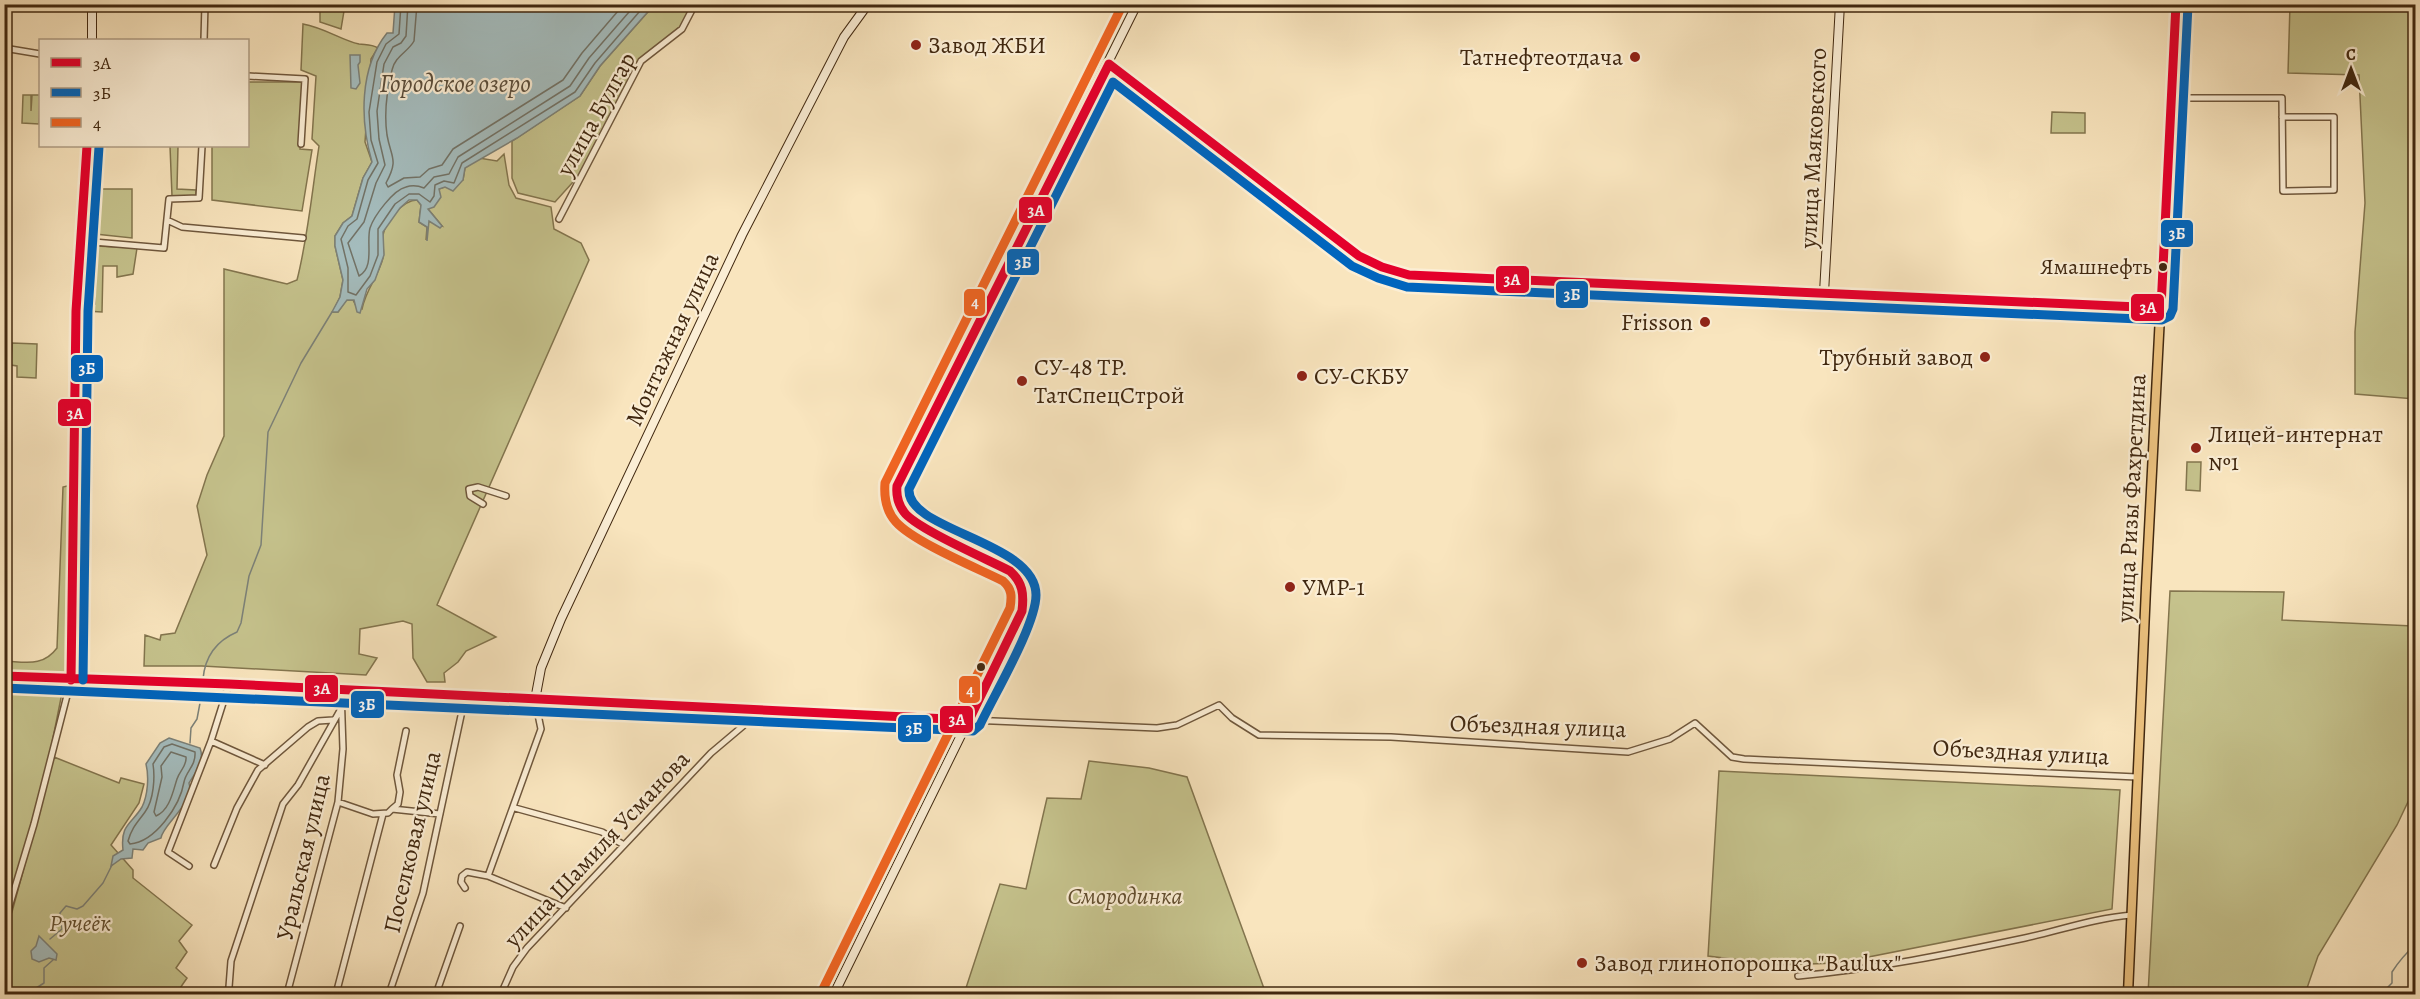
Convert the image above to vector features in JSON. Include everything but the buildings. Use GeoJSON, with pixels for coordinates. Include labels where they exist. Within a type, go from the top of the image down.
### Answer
{"type":"FeatureCollection","features":[{"type":"Feature","properties":{"kind":"main road","name":"улица Ризы Фахретдина"},"geometry":{"type":"LineString","coordinates":[[2128,994],[2176,4]]}},
{"type":"Feature","properties":{"kind":"street"},"geometry":{"type":"LineString","coordinates":[[92,39],[93,4]]}},
{"type":"Feature","properties":{"kind":"street"},"geometry":{"type":"LineString","coordinates":[[204,39],[206,4]]}},
{"type":"Feature","properties":{"kind":"street","name":"улица Булгар"},"geometry":{"type":"LineString","coordinates":[[559,219],[641,61],[682,29],[695,4]]}},
{"type":"Feature","properties":{"kind":"street","name":"Монтажная улица"},"geometry":{"type":"LineString","coordinates":[[535,700],[541,668],[561,619],[742,236],[844,37],[868,4]]}},
{"type":"Feature","properties":{"kind":"street"},"geometry":{"type":"LineString","coordinates":[[834,994],[1022,611],[1024,594],[1022,585],[1010,571],[936,534],[904,514],[896,496],[897,486],[1137,4]]}},
{"type":"Feature","properties":{"kind":"street","name":"улица Маяковского"},"geometry":{"type":"LineString","coordinates":[[1824,293],[1840,4]]}},
{"type":"Feature","properties":{"kind":"street"},"geometry":{"type":"LineString","coordinates":[[4,48],[39,54]]}},
{"type":"Feature","properties":{"kind":"street"},"geometry":{"type":"LineString","coordinates":[[1109,64],[1359,256],[1382,267],[1409,275],[2161,308]]}},
{"type":"Feature","properties":{"kind":"street"},"geometry":{"type":"LineString","coordinates":[[249,76],[305,79],[301,144]]}},
{"type":"Feature","properties":{"kind":"street"},"geometry":{"type":"LineString","coordinates":[[2173,98],[2282,98],[2282,117],[2283,191],[2334,190],[2334,117],[2282,117]]}},
{"type":"Feature","properties":{"kind":"street"},"geometry":{"type":"LineString","coordinates":[[4,924],[31,834],[70,680],[76,311],[87,147]]}},
{"type":"Feature","properties":{"kind":"street"},"geometry":{"type":"LineString","coordinates":[[82,241],[164,248],[169,199],[199,198],[202,147]]}},
{"type":"Feature","properties":{"kind":"street"},"geometry":{"type":"LineString","coordinates":[[167,220],[182,227],[303,238]]}},
{"type":"Feature","properties":{"kind":"street"},"geometry":{"type":"LineString","coordinates":[[483,504],[470,496],[469,489],[478,487],[506,496]]}},
{"type":"Feature","properties":{"kind":"street"},"geometry":{"type":"LineString","coordinates":[[4,676],[229,684],[969,720]]}},
{"type":"Feature","properties":{"kind":"street"},"geometry":{"type":"LineString","coordinates":[[189,866],[168,852],[211,741],[229,684]]}},
{"type":"Feature","properties":{"kind":"street","name":"Уральская улица"},"geometry":{"type":"LineString","coordinates":[[287,994],[317,892],[338,802],[343,749],[341,690]]}},
{"type":"Feature","properties":{"kind":"street","name":"Поселковая улица"},"geometry":{"type":"LineString","coordinates":[[389,994],[423,893],[465,697]]}},
{"type":"Feature","properties":{"kind":"street"},"geometry":{"type":"LineString","coordinates":[[488,876],[541,729],[535,700]]}},
{"type":"Feature","properties":{"kind":"street","name":"Объездная улица"},"geometry":{"type":"LineString","coordinates":[[969,720],[1156,728],[1177,726],[1219,705],[1232,718],[1259,735],[1391,737],[1628,752],[1670,739],[1695,723],[1732,757],[1744,759],[2137,777]]}},
{"type":"Feature","properties":{"kind":"street"},"geometry":{"type":"LineString","coordinates":[[226,994],[229,987],[231,961],[283,804],[298,785],[342,707]]}},
{"type":"Feature","properties":{"kind":"street","name":"улица Шамиля Усманова"},"geometry":{"type":"LineString","coordinates":[[501,994],[513,967],[527,948],[711,753],[743,726],[753,709]]}},
{"type":"Feature","properties":{"kind":"street"},"geometry":{"type":"LineString","coordinates":[[214,865],[247,788],[258,770],[308,727],[318,721],[333,720]]}},
{"type":"Feature","properties":{"kind":"street"},"geometry":{"type":"LineString","coordinates":[[338,802],[373,814],[383,814],[398,804],[397,775],[406,731]]}},
{"type":"Feature","properties":{"kind":"street"},"geometry":{"type":"LineString","coordinates":[[211,741],[265,765]]}},
{"type":"Feature","properties":{"kind":"street"},"geometry":{"type":"LineString","coordinates":[[514,808],[602,832],[624,845]]}},
{"type":"Feature","properties":{"kind":"street"},"geometry":{"type":"LineString","coordinates":[[392,809],[440,814]]}},
{"type":"Feature","properties":{"kind":"street"},"geometry":{"type":"LineString","coordinates":[[336,994],[383,814]]}},
{"type":"Feature","properties":{"kind":"street"},"geometry":{"type":"LineString","coordinates":[[465,888],[461,882],[462,876],[467,872],[488,876],[566,908]]}},
{"type":"Feature","properties":{"kind":"street"},"geometry":{"type":"LineString","coordinates":[[1798,976],[1854,971],[1920,961],[2030,937],[2100,918],[2132,915]]}},
{"type":"Feature","properties":{"kind":"street"},"geometry":{"type":"LineString","coordinates":[[436,994],[460,926]]}},
{"type":"Feature","properties":{"kind":"green space"},"geometry":{"type":"Polygon","coordinates":[[[320,5],[345,5],[341,29],[320,22],[320,5]]]}},
{"type":"Feature","properties":{"kind":"green space"},"geometry":{"type":"Polygon","coordinates":[[[654,5],[693,5],[682,25],[641,59],[582,172],[555,202],[518,193],[512,178],[512,141],[580,96],[600,66],[654,5]]]}},
{"type":"Feature","properties":{"kind":"green space"},"geometry":{"type":"Polygon","coordinates":[[[2290,5],[2415,5],[2415,399],[2355,394],[2355,332],[2365,203],[2359,75],[2288,73],[2290,5]]]}},
{"type":"Feature","properties":{"kind":"green space"},"geometry":{"type":"Polygon","coordinates":[[[303,24],[352,42],[378,48],[371,59],[365,142],[372,162],[363,178],[352,216],[343,223],[335,236],[343,280],[340,297],[333,312],[338,312],[346,300],[353,300],[356,306],[362,309],[383,258],[385,229],[396,212],[406,204],[417,200],[421,205],[419,222],[427,227],[426,240],[428,221],[442,226],[428,209],[439,189],[463,180],[465,168],[479,158],[497,161],[504,154],[509,185],[516,198],[551,207],[554,229],[581,243],[589,260],[437,605],[496,637],[466,651],[458,662],[444,673],[445,682],[427,682],[413,658],[412,624],[403,621],[360,629],[359,654],[377,658],[366,675],[202,666],[144,666],[145,635],[160,640],[161,635],[175,633],[207,555],[197,506],[207,475],[224,436],[224,269],[287,284],[297,280],[301,264],[319,146],[312,139],[316,76],[301,70],[303,24]]]}},
{"type":"Feature","properties":{"kind":"green space"},"geometry":{"type":"Polygon","coordinates":[[[249,82],[304,82],[300,149],[312,150],[302,211],[212,200],[212,147],[249,147],[249,82]]]}},
{"type":"Feature","properties":{"kind":"green space"},"geometry":{"type":"Polygon","coordinates":[[[23,95],[31,95],[31,111],[32,95],[39,95],[39,124],[22,123],[23,95]]]}},
{"type":"Feature","properties":{"kind":"green space"},"geometry":{"type":"Polygon","coordinates":[[[2052,112],[2085,113],[2085,133],[2051,133],[2052,112]]]}},
{"type":"Feature","properties":{"kind":"green space"},"geometry":{"type":"Polygon","coordinates":[[[170,147],[178,147],[177,189],[196,190],[196,196],[172,196],[170,147]]]}},
{"type":"Feature","properties":{"kind":"green space"},"geometry":{"type":"Polygon","coordinates":[[[92,168],[99,168],[98,189],[132,189],[132,238],[86,233],[88,172],[92,168]]]}},
{"type":"Feature","properties":{"kind":"green space"},"geometry":{"type":"Polygon","coordinates":[[[96,246],[137,248],[133,274],[117,277],[117,266],[103,266],[102,312],[85,311],[82,308],[83,304],[95,304],[96,269],[83,267],[84,252],[96,246]]]}},
{"type":"Feature","properties":{"kind":"green space"},"geometry":{"type":"Polygon","coordinates":[[[83,315],[92,315],[90,423],[78,420],[83,315]]]}},
{"type":"Feature","properties":{"kind":"green space"},"geometry":{"type":"Polygon","coordinates":[[[12,343],[37,344],[36,378],[17,377],[17,366],[11,365],[12,343]]]}},
{"type":"Feature","properties":{"kind":"green space"},"geometry":{"type":"Polygon","coordinates":[[[89,430],[88,548],[77,548],[79,431],[89,430]]]}},
{"type":"Feature","properties":{"kind":"green space"},"geometry":{"type":"Polygon","coordinates":[[[2187,462],[2201,462],[2200,491],[2186,490],[2187,462]]]}},
{"type":"Feature","properties":{"kind":"green space"},"geometry":{"type":"Polygon","coordinates":[[[63,487],[70,487],[66,671],[59,676],[5,674],[5,661],[40,661],[57,648],[63,487]]]}},
{"type":"Feature","properties":{"kind":"green space"},"geometry":{"type":"Polygon","coordinates":[[[2170,591],[2284,592],[2282,620],[2413,626],[2415,599],[2415,787],[2397,825],[2318,956],[2305,994],[2148,994],[2170,591]]]}},
{"type":"Feature","properties":{"kind":"green space"},"geometry":{"type":"Polygon","coordinates":[[[5,686],[63,688],[50,753],[5,923],[5,686]]]}},
{"type":"Feature","properties":{"kind":"green space","name":"Ручеёк"},"geometry":{"type":"Polygon","coordinates":[[[54,757],[119,783],[121,778],[144,784],[139,803],[111,845],[133,870],[133,878],[192,925],[179,941],[187,952],[176,968],[187,978],[176,994],[5,994],[5,928],[12,912],[54,757]]]}},
{"type":"Feature","properties":{"kind":"green space","name":"Смородинка"},"geometry":{"type":"Polygon","coordinates":[[[1089,761],[1149,768],[1187,777],[1266,994],[964,994],[1000,884],[1026,889],[1047,798],[1081,799],[1089,761]]]}},
{"type":"Feature","properties":{"kind":"green space"},"geometry":{"type":"Polygon","coordinates":[[[1719,771],[2120,790],[2112,909],[1838,963],[1780,965],[1708,956],[1719,771]]]}},
{"type":"Feature","properties":{"kind":"water","name":"Городское озеро"},"geometry":{"type":"Polygon","coordinates":[[[395,5],[654,5],[600,66],[580,96],[517,138],[465,168],[463,180],[453,191],[445,187],[439,189],[441,197],[434,207],[428,209],[442,226],[440,228],[429,221],[427,241],[427,227],[419,222],[421,205],[417,200],[409,200],[400,208],[383,232],[384,255],[375,280],[367,289],[360,313],[357,312],[354,300],[347,300],[338,312],[332,312],[340,297],[343,280],[335,236],[343,223],[352,216],[363,178],[372,162],[365,129],[364,95],[367,78],[378,47],[387,33],[393,33],[395,5]]]}},
{"type":"Feature","properties":{"kind":"water"},"geometry":{"type":"Polygon","coordinates":[[[350,55],[360,55],[358,65],[360,83],[356,89],[351,88],[350,55]]]}},
{"type":"Feature","properties":{"kind":"water"},"geometry":{"type":"Polygon","coordinates":[[[169,738],[200,748],[201,762],[189,783],[190,791],[187,798],[161,838],[148,843],[143,850],[133,849],[132,858],[121,859],[111,866],[113,856],[123,850],[125,829],[142,807],[146,797],[146,764],[160,743],[169,738]]]}},
{"type":"Feature","properties":{"kind":"water"},"geometry":{"type":"Polygon","coordinates":[[[39,936],[57,954],[56,960],[49,958],[39,962],[32,959],[31,951],[36,946],[39,936]]]}},
{"type":"Feature","properties":{"kind":"waterway"},"geometry":{"type":"LineString","coordinates":[[203,679],[206,663],[213,650],[223,640],[237,632],[241,623],[249,576],[261,545],[268,432],[301,363],[332,312]]}},
{"type":"Feature","properties":{"kind":"waterway"},"geometry":{"type":"LineString","coordinates":[[190,743],[191,728],[197,719],[203,687]]}},
{"type":"Feature","properties":{"kind":"waterway"},"geometry":{"type":"LineString","coordinates":[[50,939],[62,929],[60,913],[66,906],[77,909],[83,906],[103,883],[112,865]]}},
{"type":"Feature","properties":{"kind":"waterway"},"geometry":{"type":"LineString","coordinates":[[2381,994],[2392,983],[2392,972],[2416,944]]}},
{"type":"Feature","properties":{"kind":"waterway"},"geometry":{"type":"LineString","coordinates":[[27,994],[44,983],[44,968],[53,960]]}},
{"type":"Feature","properties":{"kind":"transit line","name":"4"},"geometry":{"type":"LineString","coordinates":[[823,989],[1011,604],[1010,590],[1003,581],[931,546],[896,522],[886,503],[885,483],[1123,4]]}},
{"type":"Feature","properties":{"kind":"transit line","name":"3А"},"geometry":{"type":"LineString","coordinates":[[4,676],[229,684],[969,720],[1022,611],[1022,589],[1010,571],[937,535],[911,519],[899,503],[897,486],[1109,64],[1359,256],[1382,267],[1409,275],[2161,308],[2176,4]]}},
{"type":"Feature","properties":{"kind":"transit line","name":"3Б"},"geometry":{"type":"LineString","coordinates":[[4,688],[973,731],[980,725],[1022,641],[1034,608],[1036,595],[1030,577],[1016,562],[928,516],[914,503],[909,489],[1113,82],[1352,266],[1378,278],[1407,287],[2162,320],[2170,316],[2173,309],[2188,5]]}},
{"type":"Feature","properties":{"kind":"transit line","name":"3А"},"geometry":{"type":"LineString","coordinates":[[71,680],[76,311],[87,147]]}},
{"type":"Feature","properties":{"kind":"transit line","name":"3Б"},"geometry":{"type":"LineString","coordinates":[[83,680],[88,311],[99,147]]}},
{"type":"Feature","properties":{"kind":"place","name":"Завод ЖБИ"},"geometry":{"type":"Point","coordinates":[916,45]}},
{"type":"Feature","properties":{"kind":"place","name":"Татнефтеотдача"},"geometry":{"type":"Point","coordinates":[1635,57]}},
{"type":"Feature","properties":{"kind":"place","name":"Ямашнефть"},"geometry":{"type":"Point","coordinates":[2163,267]}},
{"type":"Feature","properties":{"kind":"place","name":"Frisson"},"geometry":{"type":"Point","coordinates":[1705,322]}},
{"type":"Feature","properties":{"kind":"place","name":"Трубный завод"},"geometry":{"type":"Point","coordinates":[1985,357]}},
{"type":"Feature","properties":{"kind":"place","name":"СУ-СКБУ"},"geometry":{"type":"Point","coordinates":[1302,376]}},
{"type":"Feature","properties":{"kind":"place","name":"СУ-48 ТР. ТатСпецСтрой"},"geometry":{"type":"Point","coordinates":[1022,381]}},
{"type":"Feature","properties":{"kind":"place","name":"Лицей-интернат №1"},"geometry":{"type":"Point","coordinates":[2196,448]}},
{"type":"Feature","properties":{"kind":"place","name":"УМР-1"},"geometry":{"type":"Point","coordinates":[1290,587]}},
{"type":"Feature","properties":{"kind":"place","name":"Завод глинопорошка \"Baulux\""},"geometry":{"type":"Point","coordinates":[1582,963]}}]}
